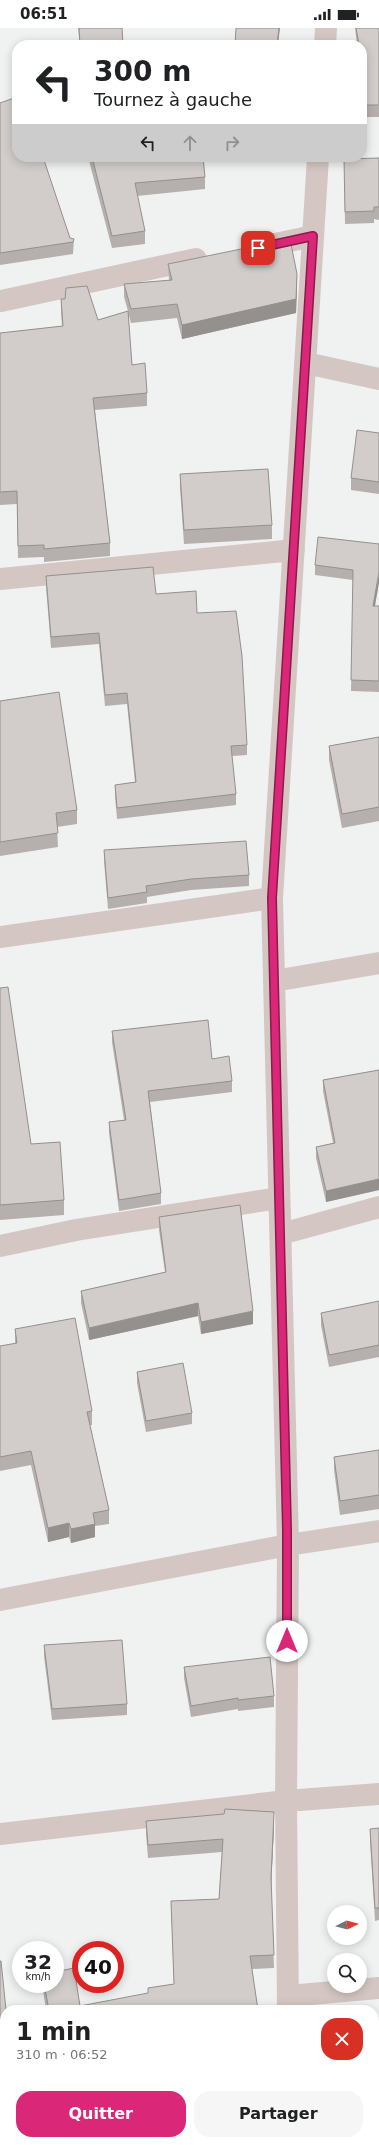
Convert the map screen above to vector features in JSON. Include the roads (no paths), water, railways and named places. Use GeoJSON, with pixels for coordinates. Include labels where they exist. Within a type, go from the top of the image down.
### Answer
{"type":"FeatureCollection","features":[{"type":"Feature","properties":{"kind":"street"},"geometry":{"type":"LineString","coordinates":[[325,40],[326,28]]}},
{"type":"Feature","properties":{"kind":"street"},"geometry":{"type":"LineString","coordinates":[[318,162],[272,898],[288,1545],[286,1801],[288,2003],[379,1988]]}},
{"type":"Feature","properties":{"kind":"street"},"geometry":{"type":"LineString","coordinates":[[243,250],[313,236]]}},
{"type":"Feature","properties":{"kind":"street"},"geometry":{"type":"LineString","coordinates":[[1,301],[213,256]]}},
{"type":"Feature","properties":{"kind":"street"},"geometry":{"type":"LineString","coordinates":[[306,363],[379,379]]}},
{"type":"Feature","properties":{"kind":"street"},"geometry":{"type":"LineString","coordinates":[[0,578],[294,550]]}},
{"type":"Feature","properties":{"kind":"street"},"geometry":{"type":"LineString","coordinates":[[0,937],[272,898]]}},
{"type":"Feature","properties":{"kind":"street"},"geometry":{"type":"LineString","coordinates":[[274,981],[379,963]]}},
{"type":"Feature","properties":{"kind":"street"},"geometry":{"type":"LineString","coordinates":[[0,1246],[76,1230],[279,1198]]}},
{"type":"Feature","properties":{"kind":"street"},"geometry":{"type":"LineString","coordinates":[[280,1234],[379,1208]]}},
{"type":"Feature","properties":{"kind":"street"},"geometry":{"type":"LineString","coordinates":[[0,1600],[288,1545],[379,1531]]}},
{"type":"Feature","properties":{"kind":"street"},"geometry":{"type":"LineString","coordinates":[[0,1834],[286,1801],[379,1794]]}}]}
